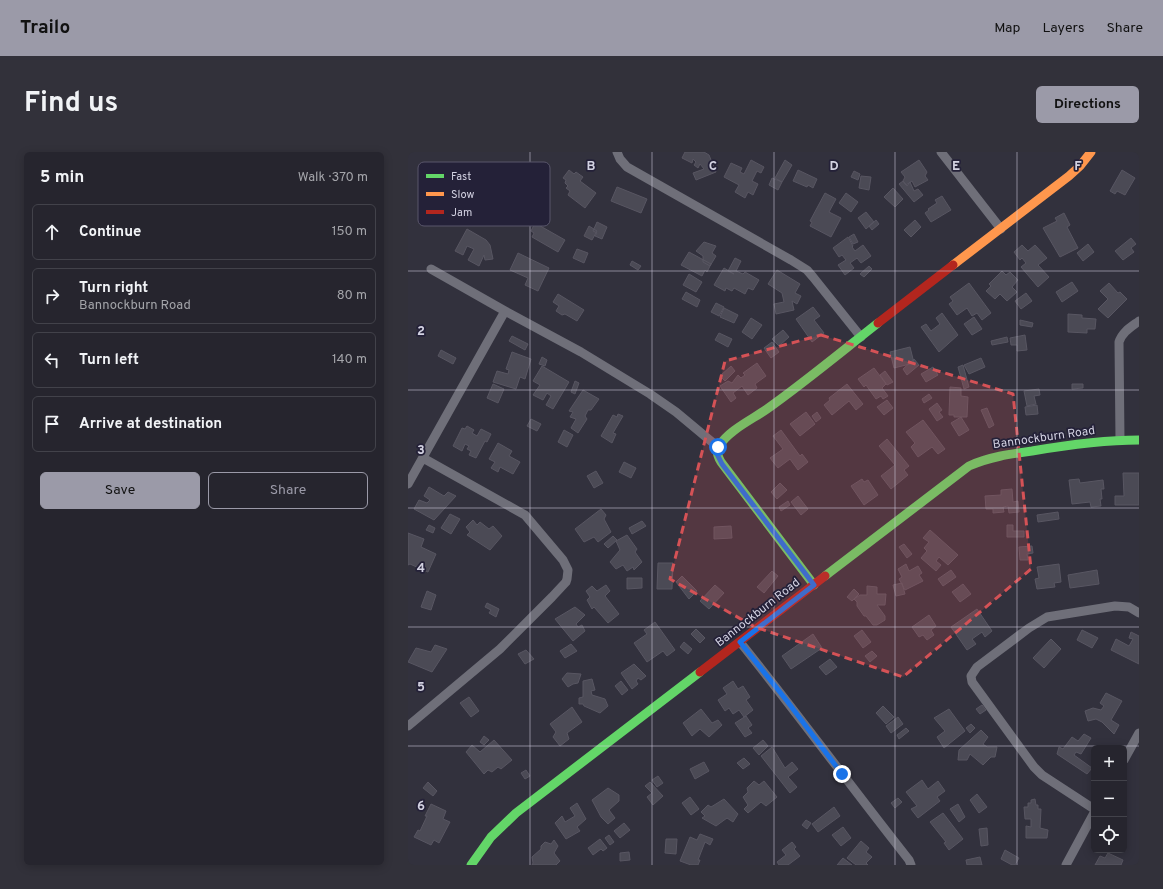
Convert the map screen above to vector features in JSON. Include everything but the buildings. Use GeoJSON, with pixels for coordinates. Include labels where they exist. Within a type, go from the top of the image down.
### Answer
{"type":"FeatureCollection","features":[{"type":"Feature","properties":{"kind":"street"},"geometry":{"type":"LineString","coordinates":[[618,152],[620,159],[627,167],[807,270],[861,336]]}},
{"type":"Feature","properties":{"kind":"street"},"geometry":{"type":"LineString","coordinates":[[941,152],[1001,228]]}},
{"type":"Feature","properties":{"kind":"street"},"geometry":{"type":"LineString","coordinates":[[814,585],[722,464],[717,454],[718,447],[739,428],[767,409],[1069,176],[1080,166],[1091,152]]}},
{"type":"Feature","properties":{"kind":"street"},"geometry":{"type":"LineString","coordinates":[[430,270],[581,352],[650,394],[676,412],[718,447]]}},
{"type":"Feature","properties":{"kind":"street"},"geometry":{"type":"LineString","coordinates":[[408,484],[505,311]]}},
{"type":"Feature","properties":{"kind":"street"},"geometry":{"type":"LineString","coordinates":[[1120,440],[1119,342],[1126,331],[1139,321]]}},
{"type":"Feature","properties":{"kind":"street","name":"Bannockburn Road"},"geometry":{"type":"LineString","coordinates":[[471,865],[485,844],[506,822],[960,471],[976,462],[986,459],[1053,448],[1120,440],[1139,440]]}},
{"type":"Feature","properties":{"kind":"street"},"geometry":{"type":"LineString","coordinates":[[408,726],[500,649],[566,582],[568,575],[567,566],[563,560],[525,516],[423,458]]}},
{"type":"Feature","properties":{"kind":"street"},"geometry":{"type":"LineString","coordinates":[[1091,806],[1042,775],[1034,767],[980,694],[972,682],[971,676],[977,667],[1029,628],[1047,618],[1114,606],[1129,608],[1139,613]]}},
{"type":"Feature","properties":{"kind":"street"},"geometry":{"type":"LineString","coordinates":[[740,642],[909,860],[910,865]]}},
{"type":"Feature","properties":{"kind":"street"},"geometry":{"type":"LineString","coordinates":[[1127,755],[1139,733]]}},
{"type":"Feature","properties":{"kind":"street"},"geometry":{"type":"LineString","coordinates":[[1066,865],[1092,817]]}},
{"type":"Feature","properties":{"kind":"highlighted area"},"geometry":{"type":"Polygon","coordinates":[[[821,335],[1013,394],[1031,569],[903,677],[755,627],[670,579],[725,361],[821,335]]]}},
{"type":"Feature","properties":{"kind":"traffic: fast"},"geometry":{"type":"LineString","coordinates":[[814,585],[721,462],[717,450],[723,440],[735,430],[781,399],[878,323]]}},
{"type":"Feature","properties":{"kind":"traffic: fast"},"geometry":{"type":"LineString","coordinates":[[825,576],[969,466],[984,460],[1016,453],[1099,442],[1139,440]]}},
{"type":"Feature","properties":{"kind":"traffic: fast"},"geometry":{"type":"LineString","coordinates":[[471,865],[491,837],[516,813],[700,672]]}},
{"type":"Feature","properties":{"kind":"traffic: slow"},"geometry":{"type":"LineString","coordinates":[[953,265],[1069,176],[1080,166],[1091,152]]}},
{"type":"Feature","properties":{"kind":"traffic: jam"},"geometry":{"type":"LineString","coordinates":[[878,323],[953,265]]}},
{"type":"Feature","properties":{"kind":"traffic: jam"},"geometry":{"type":"LineString","coordinates":[[700,672],[825,576]]}},
{"type":"Feature","properties":{"kind":"route"},"geometry":{"type":"LineString","coordinates":[[718,447],[717,454],[722,464],[814,585],[740,642],[842,774]]}}]}
